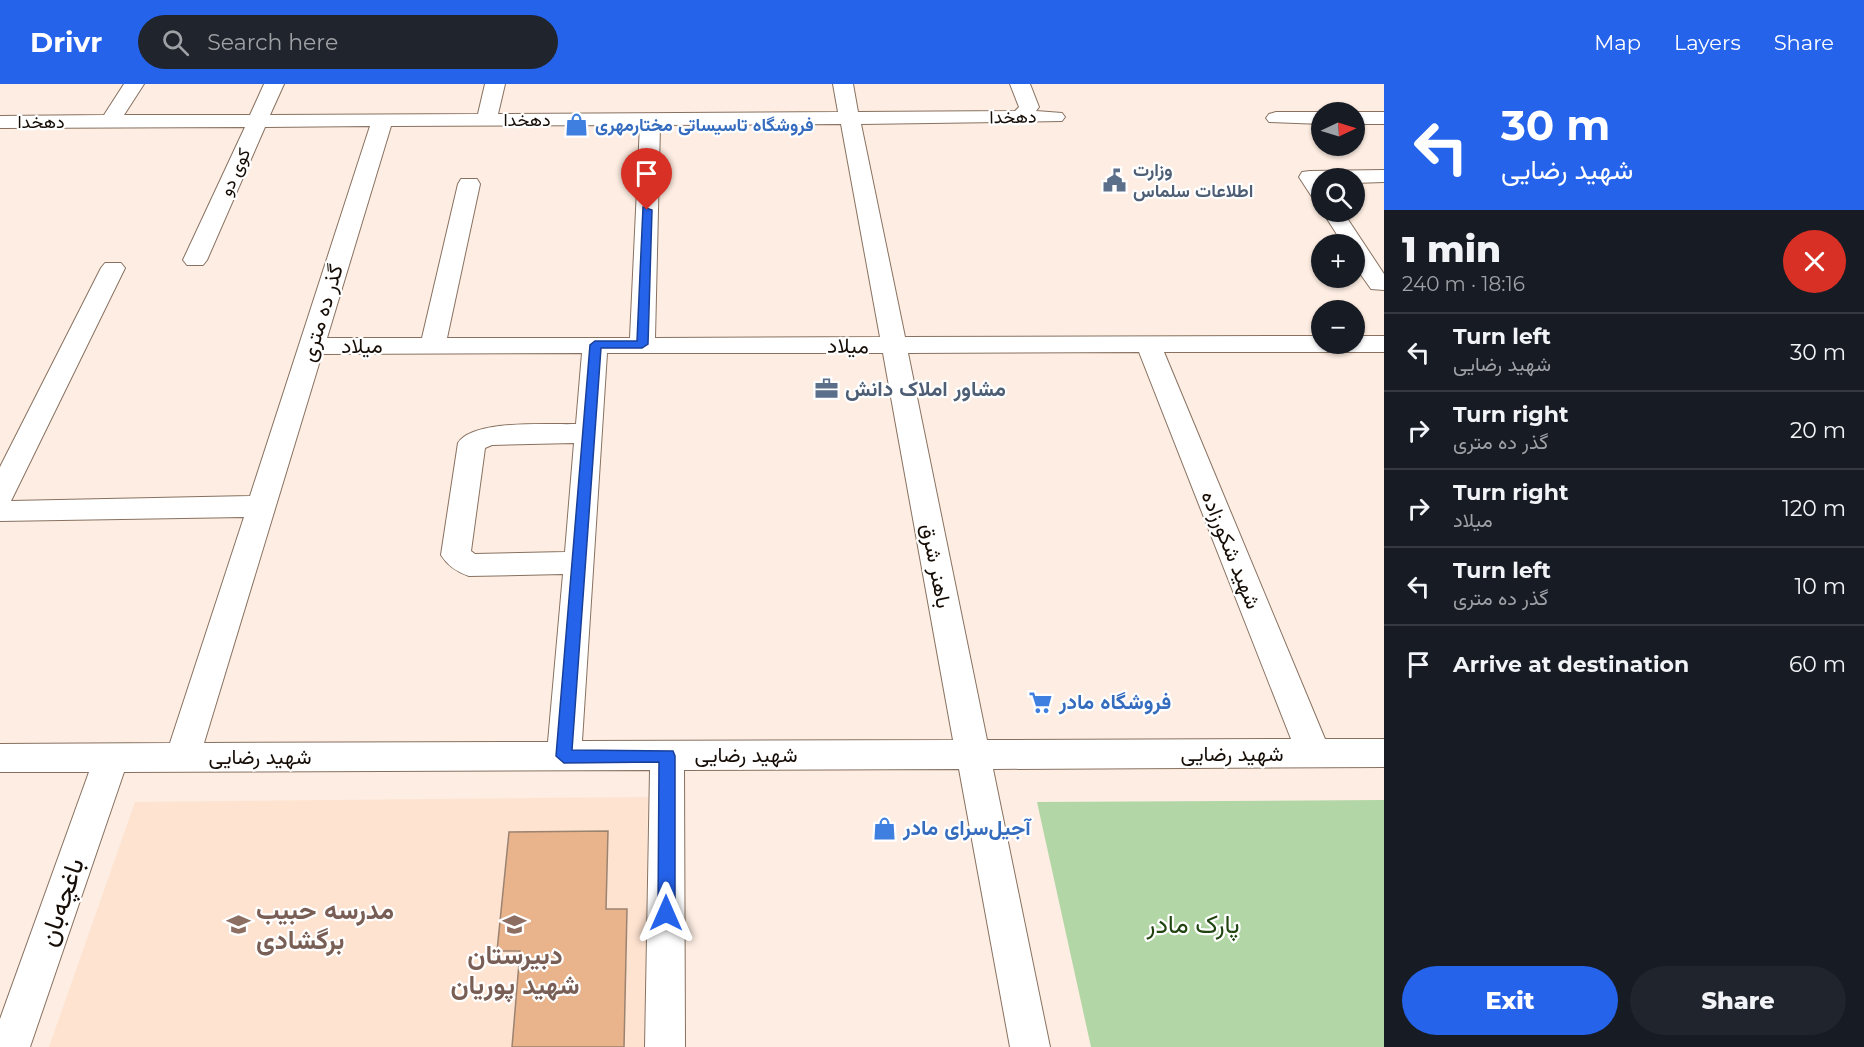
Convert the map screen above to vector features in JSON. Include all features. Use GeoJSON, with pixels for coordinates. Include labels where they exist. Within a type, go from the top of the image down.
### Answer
{"type":"FeatureCollection","features":[{"type":"Feature","properties":{"kind":"street"},"geometry":{"type":"LineString","coordinates":[[110,122],[134,84]]}},
{"type":"Feature","properties":{"kind":"street","name":"کوی دو"},"geometry":{"type":"LineString","coordinates":[[195,260],[274,84]]}},
{"type":"Feature","properties":{"kind":"street"},"geometry":{"type":"LineString","coordinates":[[487,120],[495,84]]}},
{"type":"Feature","properties":{"kind":"street","name":"باهنر شرق"},"geometry":{"type":"LineString","coordinates":[[843,84],[1030,1047]]}},
{"type":"Feature","properties":{"kind":"street"},"geometry":{"type":"LineString","coordinates":[[1020,84],[1029,107],[1021,117]]}},
{"type":"Feature","properties":{"kind":"street","name":"دهخدا"},"geometry":{"type":"LineString","coordinates":[[0,122],[1055,117]]}},
{"type":"Feature","properties":{"kind":"street"},"geometry":{"type":"LineString","coordinates":[[1276,118],[1311,118]]}},
{"type":"Feature","properties":{"kind":"street"},"geometry":{"type":"LineString","coordinates":[[1365,118],[1384,118]]}},
{"type":"Feature","properties":{"kind":"street"},"geometry":{"type":"LineString","coordinates":[[642,344],[650,120]]}},
{"type":"Feature","properties":{"kind":"street","name":"گذر ده متری"},"geometry":{"type":"LineString","coordinates":[[183,757],[382,121]]}},
{"type":"Feature","properties":{"kind":"street"},"geometry":{"type":"LineString","coordinates":[[1365,176],[1384,176]]}},
{"type":"Feature","properties":{"kind":"street"},"geometry":{"type":"LineString","coordinates":[[433,345],[469,184]]}},
{"type":"Feature","properties":{"kind":"street"},"geometry":{"type":"LineString","coordinates":[[1365,262],[1380,284]]}},
{"type":"Feature","properties":{"kind":"street"},"geometry":{"type":"LineString","coordinates":[[0,495],[113,268]]}},
{"type":"Feature","properties":{"kind":"street","name":"میلاد"},"geometry":{"type":"LineString","coordinates":[[312,346],[642,344],[894,347],[1149,346],[1380,351]]}},
{"type":"Feature","properties":{"kind":"street"},"geometry":{"type":"LineString","coordinates":[[564,756],[595,345]]}},
{"type":"Feature","properties":{"kind":"street","name":"شهید شکورزاده"},"geometry":{"type":"LineString","coordinates":[[1149,346],[1314,754]]}},
{"type":"Feature","properties":{"kind":"street"},"geometry":{"type":"LineString","coordinates":[[579,563],[469,565],[456,555],[472,442],[488,436],[589,433]]}},
{"type":"Feature","properties":{"kind":"street"},"geometry":{"type":"LineString","coordinates":[[0,511],[262,506]]}},
{"type":"Feature","properties":{"kind":"street","name":"شهید رضایی"},"geometry":{"type":"LineString","coordinates":[[0,758],[1384,753]]}},
{"type":"Feature","properties":{"kind":"street"},"geometry":{"type":"LineString","coordinates":[[666,1047],[667,756]]}},
{"type":"Feature","properties":{"kind":"street","name":"باغچه‌بان"},"geometry":{"type":"LineString","coordinates":[[10,1047],[112,757]]}},
{"type":"Feature","properties":{"kind":"shaded area"},"geometry":{"type":"Polygon","coordinates":[[[648,797],[644,1047],[49,1047],[135,802],[648,797]]]}},
{"type":"Feature","properties":{"kind":"green space","name":"پارک مادر"},"geometry":{"type":"Polygon","coordinates":[[[1384,800],[1384,1047],[1091,1047],[1037,802],[1384,800]]]}},
{"type":"Feature","properties":{"kind":"building"},"geometry":{"type":"Polygon","coordinates":[[[608,831],[606,909],[627,909],[624,1047],[512,1047],[520,951],[497,951],[509,832],[608,831]]]}},
{"type":"Feature","properties":{"kind":"place","name":"فروشگاه تاسیساتی مختارمهری"},"geometry":{"type":"Point","coordinates":[577,125]}},
{"type":"Feature","properties":{"kind":"place","name":"وزارت اطلاعات سلماس"},"geometry":{"type":"Point","coordinates":[1115,180]}},
{"type":"Feature","properties":{"kind":"place","name":"مشاور املاک دانش"},"geometry":{"type":"Point","coordinates":[827,389]}},
{"type":"Feature","properties":{"kind":"place","name":"فروشگاه مادر"},"geometry":{"type":"Point","coordinates":[1041,702]}},
{"type":"Feature","properties":{"kind":"place","name":"آجیل‌سرای مادر"},"geometry":{"type":"Point","coordinates":[885,828]}},
{"type":"Feature","properties":{"kind":"place","name":"دبیرستان شهید پوریان"},"geometry":{"type":"Point","coordinates":[515,924]}},
{"type":"Feature","properties":{"kind":"place","name":"مدرسه حبیب برگشادی"},"geometry":{"type":"Point","coordinates":[238,925]}},
{"type":"Feature","properties":{"kind":"route"},"geometry":{"type":"LineString","coordinates":[[647,210],[642,344],[595,345],[564,756],[667,756],[666,913]]}}]}
